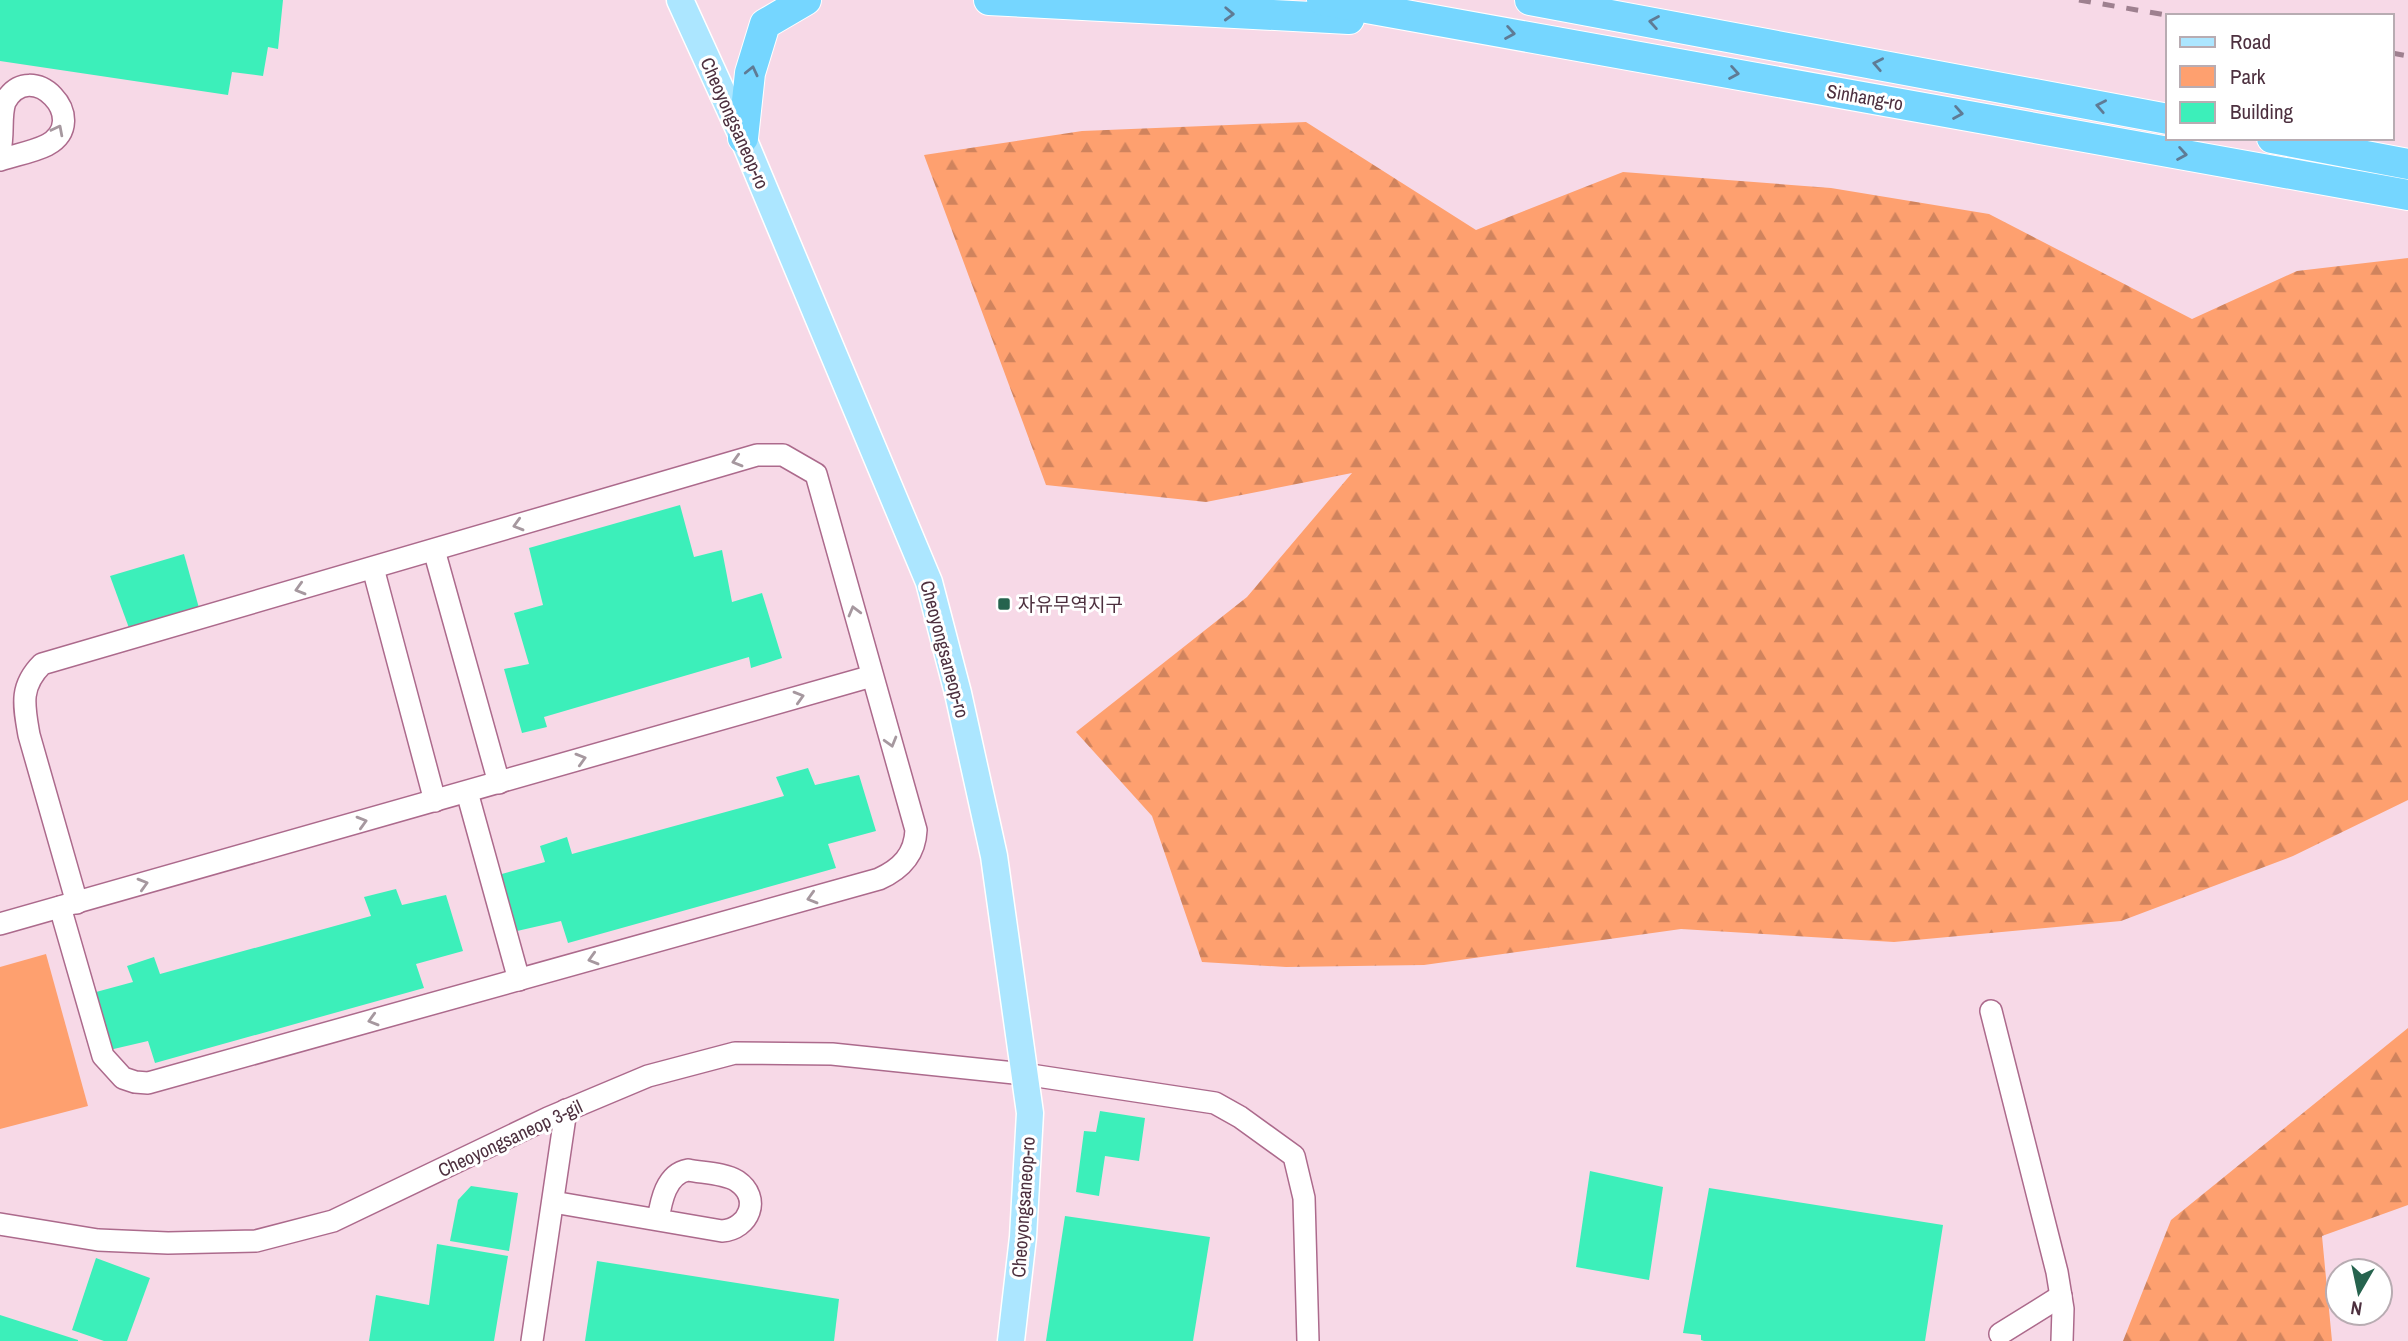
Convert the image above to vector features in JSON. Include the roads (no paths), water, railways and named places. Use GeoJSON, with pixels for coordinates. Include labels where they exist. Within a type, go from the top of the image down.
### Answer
{"type":"FeatureCollection","features":[{"type":"Feature","properties":{"kind":"highway"},"geometry":{"type":"LineString","coordinates":[[743,138],[750,73],[765,24],[806,0]]}},
{"type":"Feature","properties":{"kind":"highway"},"geometry":{"type":"LineString","coordinates":[[989,0],[1457,23]]}},
{"type":"Feature","properties":{"kind":"highway","name":"Sinhang-ro"},"geometry":{"type":"LineString","coordinates":[[1322,0],[2408,195]]}},
{"type":"Feature","properties":{"kind":"highway","name":"Sinhang-ro"},"geometry":{"type":"LineString","coordinates":[[1530,0],[2166,118]]}},
{"type":"Feature","properties":{"kind":"highway"},"geometry":{"type":"LineString","coordinates":[[2282,140],[2408,164]]}},
{"type":"Feature","properties":{"kind":"main road","name":"Cheoyongsaneop-ro"},"geometry":{"type":"LineString","coordinates":[[680,0],[743,138],[929,582],[958,693],[994,856],[1030,1113],[1023,1237],[1011,1341]]}},
{"type":"Feature","properties":{"kind":"street"},"geometry":{"type":"LineString","coordinates":[[0,150],[2,109],[6,100],[23,88],[43,88],[52,93],[62,110],[61,130],[55,138],[47,145],[0,160]]}},
{"type":"Feature","properties":{"kind":"street"},"geometry":{"type":"LineString","coordinates":[[757,456],[783,456],[816,474],[916,830],[915,844],[909,857],[897,870],[879,879],[148,1083],[135,1083],[123,1078],[103,1056],[29,735],[25,688],[33,674],[42,664],[434,550],[757,456]]}},
{"type":"Feature","properties":{"kind":"street"},"geometry":{"type":"LineString","coordinates":[[434,550],[499,783]]}},
{"type":"Feature","properties":{"kind":"street"},"geometry":{"type":"LineString","coordinates":[[373,568],[435,801]]}},
{"type":"Feature","properties":{"kind":"street"},"geometry":{"type":"LineString","coordinates":[[0,924],[872,676]]}},
{"type":"Feature","properties":{"kind":"street"},"geometry":{"type":"LineString","coordinates":[[467,792],[519,980]]}},
{"type":"Feature","properties":{"kind":"street"},"geometry":{"type":"LineString","coordinates":[[1990,1011],[2057,1272],[2063,1309],[2062,1341]]}},
{"type":"Feature","properties":{"kind":"street","name":"Cheoyongsaneop 3-gil"},"geometry":{"type":"LineString","coordinates":[[0,1224],[98,1240],[168,1243],[256,1241],[333,1221],[566,1110],[648,1076],[735,1053],[832,1054],[1024,1074],[1215,1103],[1240,1117],[1294,1156],[1304,1198],[1308,1341]]}},
{"type":"Feature","properties":{"kind":"street"},"geometry":{"type":"LineString","coordinates":[[531,1341],[566,1110]]}},
{"type":"Feature","properties":{"kind":"street"},"geometry":{"type":"LineString","coordinates":[[553,1202],[658,1220]]}},
{"type":"Feature","properties":{"kind":"street"},"geometry":{"type":"LineString","coordinates":[[2000,1334],[2061,1296]]}},
{"type":"Feature","properties":{"kind":"railway"},"geometry":{"type":"LineString","coordinates":[[2079,0],[2166,15]]}},
{"type":"Feature","properties":{"kind":"railway"},"geometry":{"type":"LineString","coordinates":[[2394,53],[2408,56]]}},
{"type":"Feature","properties":{"kind":"place","name":"자유무역지구"},"geometry":{"type":"Point","coordinates":[1004,604]}}]}
